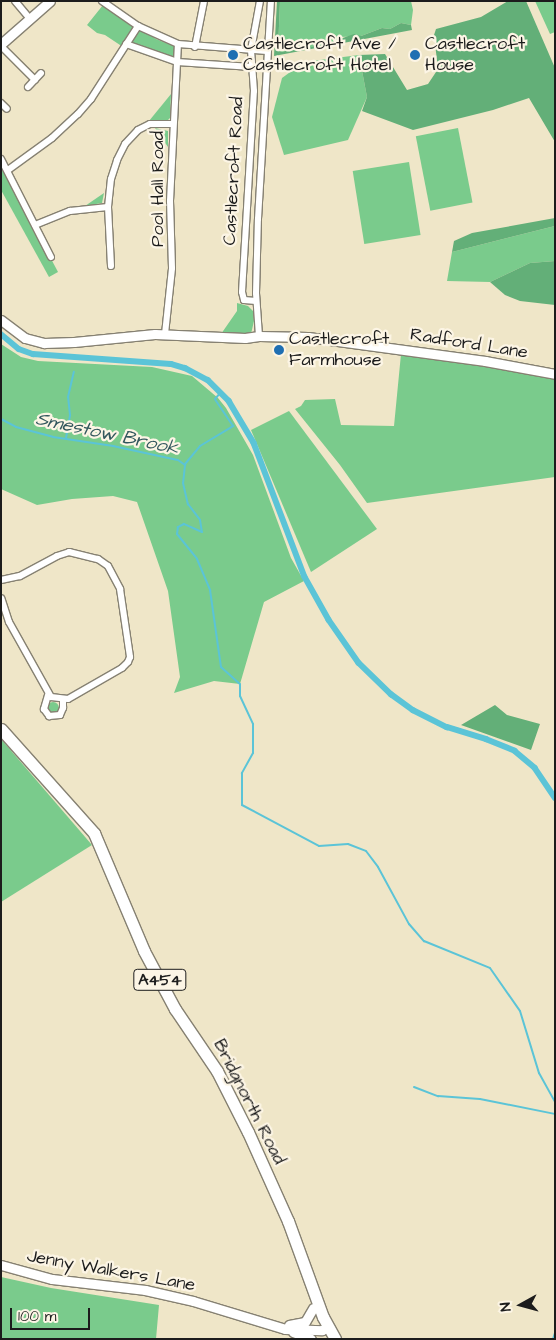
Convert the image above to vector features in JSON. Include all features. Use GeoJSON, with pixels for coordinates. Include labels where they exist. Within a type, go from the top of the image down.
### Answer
{"type":"FeatureCollection","features":[{"type":"Feature","properties":{"kind":"highway","name":"Bridgnorth Road"},"geometry":{"type":"LineString","coordinates":[[1,730],[94,833],[144,951],[175,1009],[212,1064],[234,1104],[288,1221],[326,1332]]}},
{"type":"Feature","properties":{"kind":"highway","name":"Bridgnorth Road"},"geometry":{"type":"LineString","coordinates":[[296,1246],[313,1308],[326,1332],[335,1339]]}},
{"type":"Feature","properties":{"kind":"street"},"geometry":{"type":"LineString","coordinates":[[15,1],[30,19]]}},
{"type":"Feature","properties":{"kind":"street"},"geometry":{"type":"LineString","coordinates":[[35,80],[1,45],[50,1]]}},
{"type":"Feature","properties":{"kind":"street"},"geometry":{"type":"LineString","coordinates":[[102,1],[138,26],[178,44],[195,47],[267,51]]}},
{"type":"Feature","properties":{"kind":"street"},"geometry":{"type":"LineString","coordinates":[[195,47],[204,1]]}},
{"type":"Feature","properties":{"kind":"street","name":"Castlecroft Road"},"geometry":{"type":"LineString","coordinates":[[256,301],[244,300],[242,292],[254,91],[251,50],[260,1]]}},
{"type":"Feature","properties":{"kind":"street","name":"Castlecroft Road"},"geometry":{"type":"LineString","coordinates":[[259,336],[256,301],[258,219],[267,51],[272,1]]}},
{"type":"Feature","properties":{"kind":"street"},"geometry":{"type":"LineString","coordinates":[[8,170],[52,138],[78,114],[91,99],[138,26]]}},
{"type":"Feature","properties":{"kind":"street"},"geometry":{"type":"LineString","coordinates":[[126,44],[176,62],[252,67]]}},
{"type":"Feature","properties":{"kind":"street","name":"Pool Hall Road"},"geometry":{"type":"LineString","coordinates":[[165,334],[172,268],[170,201],[178,44]]}},
{"type":"Feature","properties":{"kind":"street"},"geometry":{"type":"LineString","coordinates":[[28,87],[41,73]]}},
{"type":"Feature","properties":{"kind":"street"},"geometry":{"type":"LineString","coordinates":[[1,103],[6,109]]}},
{"type":"Feature","properties":{"kind":"street"},"geometry":{"type":"LineString","coordinates":[[111,266],[108,207],[111,179],[125,144],[131,135],[150,124],[174,124]]}},
{"type":"Feature","properties":{"kind":"street"},"geometry":{"type":"LineString","coordinates":[[1,159],[51,257]]}},
{"type":"Feature","properties":{"kind":"street"},"geometry":{"type":"LineString","coordinates":[[35,225],[70,211],[108,207]]}},
{"type":"Feature","properties":{"kind":"street","name":"Radford Lane"},"geometry":{"type":"LineString","coordinates":[[1,320],[25,338],[44,343],[165,334],[245,338],[259,336],[308,337],[476,360],[555,374]]}},
{"type":"Feature","properties":{"kind":"street"},"geometry":{"type":"LineString","coordinates":[[1,580],[22,575],[57,556],[69,552],[98,559],[108,566],[116,578],[120,589],[130,657],[128,662],[122,668],[64,700],[48,695]]}},
{"type":"Feature","properties":{"kind":"street"},"geometry":{"type":"LineString","coordinates":[[1,598],[9,622],[48,695],[44,709],[49,716],[60,715],[64,708],[64,700]]}},
{"type":"Feature","properties":{"kind":"street","name":"Jenny Walkers Lane"},"geometry":{"type":"LineString","coordinates":[[1,1265],[52,1279],[145,1290],[193,1301],[271,1326],[326,1332]]}},
{"type":"Feature","properties":{"kind":"street","name":"Jenny Walkers Lane"},"geometry":{"type":"LineString","coordinates":[[271,1326],[305,1322],[313,1308]]}},
{"type":"Feature","properties":{"kind":"street","name":"Jenny Walkers Lane"},"geometry":{"type":"LineString","coordinates":[[286,1329],[311,1339]]}},
{"type":"Feature","properties":{"kind":"green space"},"geometry":{"type":"Polygon","coordinates":[[[277,1],[280,1],[278,51],[283,52],[291,48],[312,47],[314,44],[323,45],[354,34],[361,36],[382,28],[390,29],[401,23],[411,25],[412,30],[274,56],[277,1]]]}},
{"type":"Feature","properties":{"kind":"green space"},"geometry":{"type":"Polygon","coordinates":[[[280,1],[411,1],[413,10],[411,25],[401,23],[390,29],[382,28],[361,36],[341,37],[337,41],[323,45],[314,44],[312,47],[301,49],[291,48],[283,52],[278,51],[280,1]]]}},
{"type":"Feature","properties":{"kind":"green space"},"geometry":{"type":"Polygon","coordinates":[[[508,1],[526,1],[555,68],[555,142],[529,98],[493,110],[413,130],[362,111],[367,97],[359,55],[385,54],[407,90],[428,84],[438,69],[434,35],[436,29],[481,17],[508,1]]]}},
{"type":"Feature","properties":{"kind":"green space"},"geometry":{"type":"Polygon","coordinates":[[[535,1],[555,1],[555,32],[550,34],[535,1]]]}},
{"type":"Feature","properties":{"kind":"green space"},"geometry":{"type":"Polygon","coordinates":[[[103,5],[136,28],[123,47],[105,35],[97,33],[87,25],[103,5]]]}},
{"type":"Feature","properties":{"kind":"green space"},"geometry":{"type":"Polygon","coordinates":[[[138,28],[156,39],[176,47],[175,61],[128,44],[138,28]]]}},
{"type":"Feature","properties":{"kind":"green space"},"geometry":{"type":"Polygon","coordinates":[[[359,55],[367,97],[348,140],[284,155],[272,117],[282,78],[304,62],[359,55]]]}},
{"type":"Feature","properties":{"kind":"green space"},"geometry":{"type":"Polygon","coordinates":[[[171,94],[170,118],[167,121],[149,121],[171,94]]]}},
{"type":"Feature","properties":{"kind":"green space"},"geometry":{"type":"Polygon","coordinates":[[[155,128],[168,131],[168,147],[155,128]]]}},
{"type":"Feature","properties":{"kind":"green space"},"geometry":{"type":"Polygon","coordinates":[[[458,128],[473,203],[430,211],[416,136],[458,128]]]}},
{"type":"Feature","properties":{"kind":"green space"},"geometry":{"type":"Polygon","coordinates":[[[409,162],[421,235],[364,244],[353,171],[409,162]]]}},
{"type":"Feature","properties":{"kind":"green space"},"geometry":{"type":"Polygon","coordinates":[[[1,164],[58,272],[49,277],[1,190],[1,164]]]}},
{"type":"Feature","properties":{"kind":"green space"},"geometry":{"type":"Polygon","coordinates":[[[104,193],[102,203],[85,206],[104,193]]]}},
{"type":"Feature","properties":{"kind":"green space"},"geometry":{"type":"Polygon","coordinates":[[[555,218],[555,226],[452,252],[454,241],[472,233],[555,218]]]}},
{"type":"Feature","properties":{"kind":"green space"},"geometry":{"type":"Polygon","coordinates":[[[555,226],[555,261],[530,263],[490,282],[447,281],[452,252],[555,226]]]}},
{"type":"Feature","properties":{"kind":"green space"},"geometry":{"type":"Polygon","coordinates":[[[555,261],[555,305],[520,301],[505,295],[490,282],[530,263],[555,261]]]}},
{"type":"Feature","properties":{"kind":"green space"},"geometry":{"type":"Polygon","coordinates":[[[237,303],[248,306],[253,311],[254,321],[251,334],[221,334],[237,311],[237,303]]]}},
{"type":"Feature","properties":{"kind":"green space"},"geometry":{"type":"Polygon","coordinates":[[[1,344],[21,357],[38,361],[152,367],[192,376],[218,398],[226,408],[253,455],[291,558],[304,581],[264,602],[240,684],[214,681],[174,693],[180,677],[168,591],[137,502],[113,496],[72,499],[37,505],[1,489],[1,344]]]}},
{"type":"Feature","properties":{"kind":"green space"},"geometry":{"type":"Polygon","coordinates":[[[401,354],[555,377],[555,477],[367,503],[340,465],[295,409],[301,406],[305,400],[335,399],[341,425],[394,426],[401,354]]]}},
{"type":"Feature","properties":{"kind":"green space"},"geometry":{"type":"Polygon","coordinates":[[[289,411],[377,529],[311,572],[251,430],[289,411]]]}},
{"type":"Feature","properties":{"kind":"green space"},"geometry":{"type":"Polygon","coordinates":[[[51,702],[55,702],[59,708],[55,714],[51,714],[47,710],[47,706],[51,702]]]}},
{"type":"Feature","properties":{"kind":"green space"},"geometry":{"type":"Polygon","coordinates":[[[495,705],[507,715],[540,724],[531,750],[461,725],[495,705]]]}},
{"type":"Feature","properties":{"kind":"green space"},"geometry":{"type":"Polygon","coordinates":[[[1,739],[92,845],[1,902],[1,739]]]}},
{"type":"Feature","properties":{"kind":"green space"},"geometry":{"type":"Polygon","coordinates":[[[1,1277],[51,1288],[159,1305],[156,1339],[1,1339],[1,1277]]]}},
{"type":"Feature","properties":{"kind":"waterway"},"geometry":{"type":"LineString","coordinates":[[1,334],[19,349],[33,354],[171,364],[185,368],[208,380],[229,401],[254,443],[305,577],[329,620],[359,663],[391,694],[413,710],[447,727],[486,739],[515,751],[535,768],[555,798]]}},
{"type":"Feature","properties":{"kind":"waterway"},"geometry":{"type":"LineString","coordinates":[[66,438],[70,415],[68,397],[74,372]]}},
{"type":"Feature","properties":{"kind":"waterway"},"geometry":{"type":"LineString","coordinates":[[185,464],[200,446],[233,426],[215,399],[221,392]]}},
{"type":"Feature","properties":{"kind":"waterway","name":"Smestow Brook"},"geometry":{"type":"LineString","coordinates":[[1,419],[16,427],[53,437],[113,446],[178,460],[185,465],[183,483],[188,504],[200,520],[202,532],[184,524],[178,527],[177,534],[197,559],[210,590],[221,667],[240,684],[240,696],[253,724],[253,753],[242,773],[242,805],[319,846],[348,844],[366,851],[378,867],[409,924],[424,941],[490,968],[520,1011],[539,1073],[555,1102]]}},
{"type":"Feature","properties":{"kind":"waterway"},"geometry":{"type":"LineString","coordinates":[[414,1087],[438,1096],[480,1099],[555,1114]]}},
{"type":"Feature","properties":{"kind":"waterway","name":"Smestow Brook"},"geometry":{"type":"LineString","coordinates":[[553,1339],[555,1333]]}},
{"type":"Feature","properties":{"kind":"place","name":"Castlecroft Ave / Castlecroft Hotel"},"geometry":{"type":"Point","coordinates":[233,55]}},
{"type":"Feature","properties":{"kind":"place","name":"Castlecroft House"},"geometry":{"type":"Point","coordinates":[415,55]}},
{"type":"Feature","properties":{"kind":"place","name":"Castlecroft Farmhouse"},"geometry":{"type":"Point","coordinates":[279,350]}}]}
